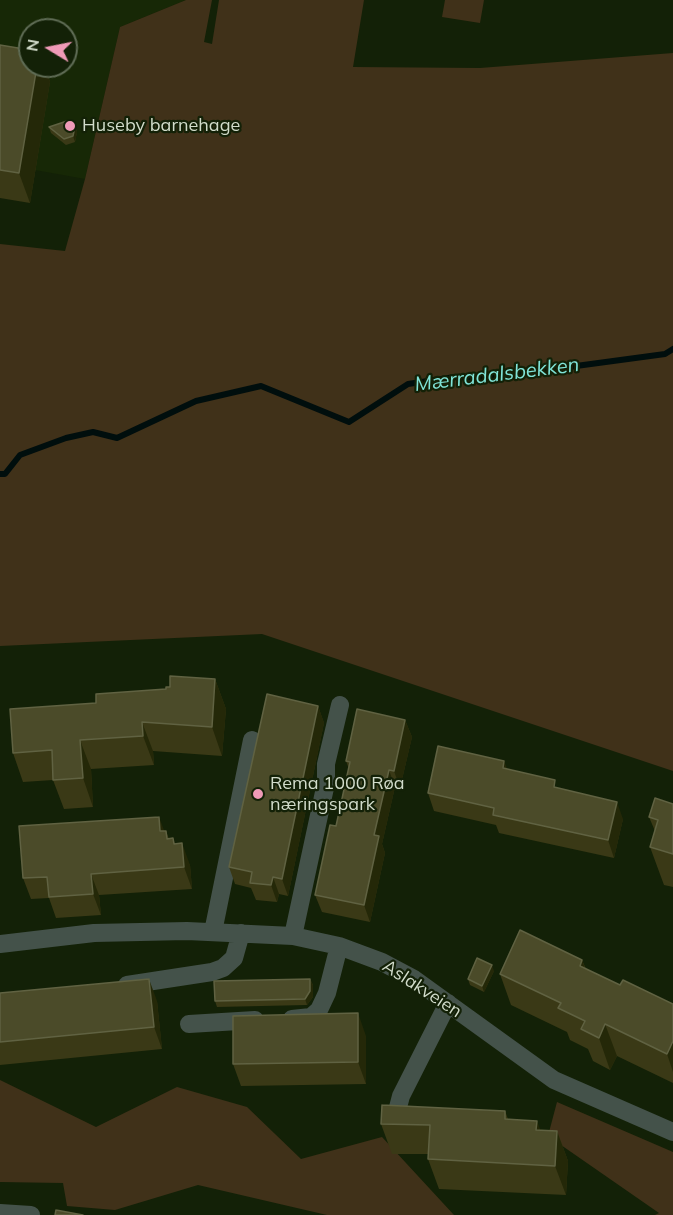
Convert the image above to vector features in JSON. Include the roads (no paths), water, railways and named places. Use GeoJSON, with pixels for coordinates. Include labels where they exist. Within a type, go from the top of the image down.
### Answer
{"type":"FeatureCollection","features":[{"type":"Feature","properties":{"kind":"street"},"geometry":{"type":"LineString","coordinates":[[293,936],[326,783],[327,764],[340,705]]}},
{"type":"Feature","properties":{"kind":"street"},"geometry":{"type":"LineString","coordinates":[[213,932],[252,740]]}},
{"type":"Feature","properties":{"kind":"street","name":"Aslakveien"},"geometry":{"type":"LineString","coordinates":[[0,944],[94,933],[213,932],[293,936],[339,946],[381,962],[414,979],[554,1080],[673,1132]]}},
{"type":"Feature","properties":{"kind":"street"},"geometry":{"type":"LineString","coordinates":[[105,987],[212,972],[223,968],[234,958],[241,933]]}},
{"type":"Feature","properties":{"kind":"street"},"geometry":{"type":"LineString","coordinates":[[189,1024],[311,1017],[319,1010],[327,993],[339,946]]}},
{"type":"Feature","properties":{"kind":"street"},"geometry":{"type":"LineString","coordinates":[[428,1124],[406,1123],[399,1120],[396,1115],[401,1096],[448,1004]]}},
{"type":"Feature","properties":{"kind":"street"},"geometry":{"type":"LineString","coordinates":[[0,1213],[31,1215]]}},
{"type":"Feature","properties":{"kind":"waterway","name":"Mærradalsbekken"},"geometry":{"type":"LineString","coordinates":[[0,474],[5,474],[20,455],[66,438],[93,432],[117,438],[196,401],[261,386],[349,422],[408,384],[455,377],[487,378],[665,354],[673,349]]}},
{"type":"Feature","properties":{"kind":"place","name":"Huseby barnehage"},"geometry":{"type":"Point","coordinates":[70,126]}},
{"type":"Feature","properties":{"kind":"place","name":"Rema 1000 Røa næringspark"},"geometry":{"type":"Point","coordinates":[258,794]}}]}
